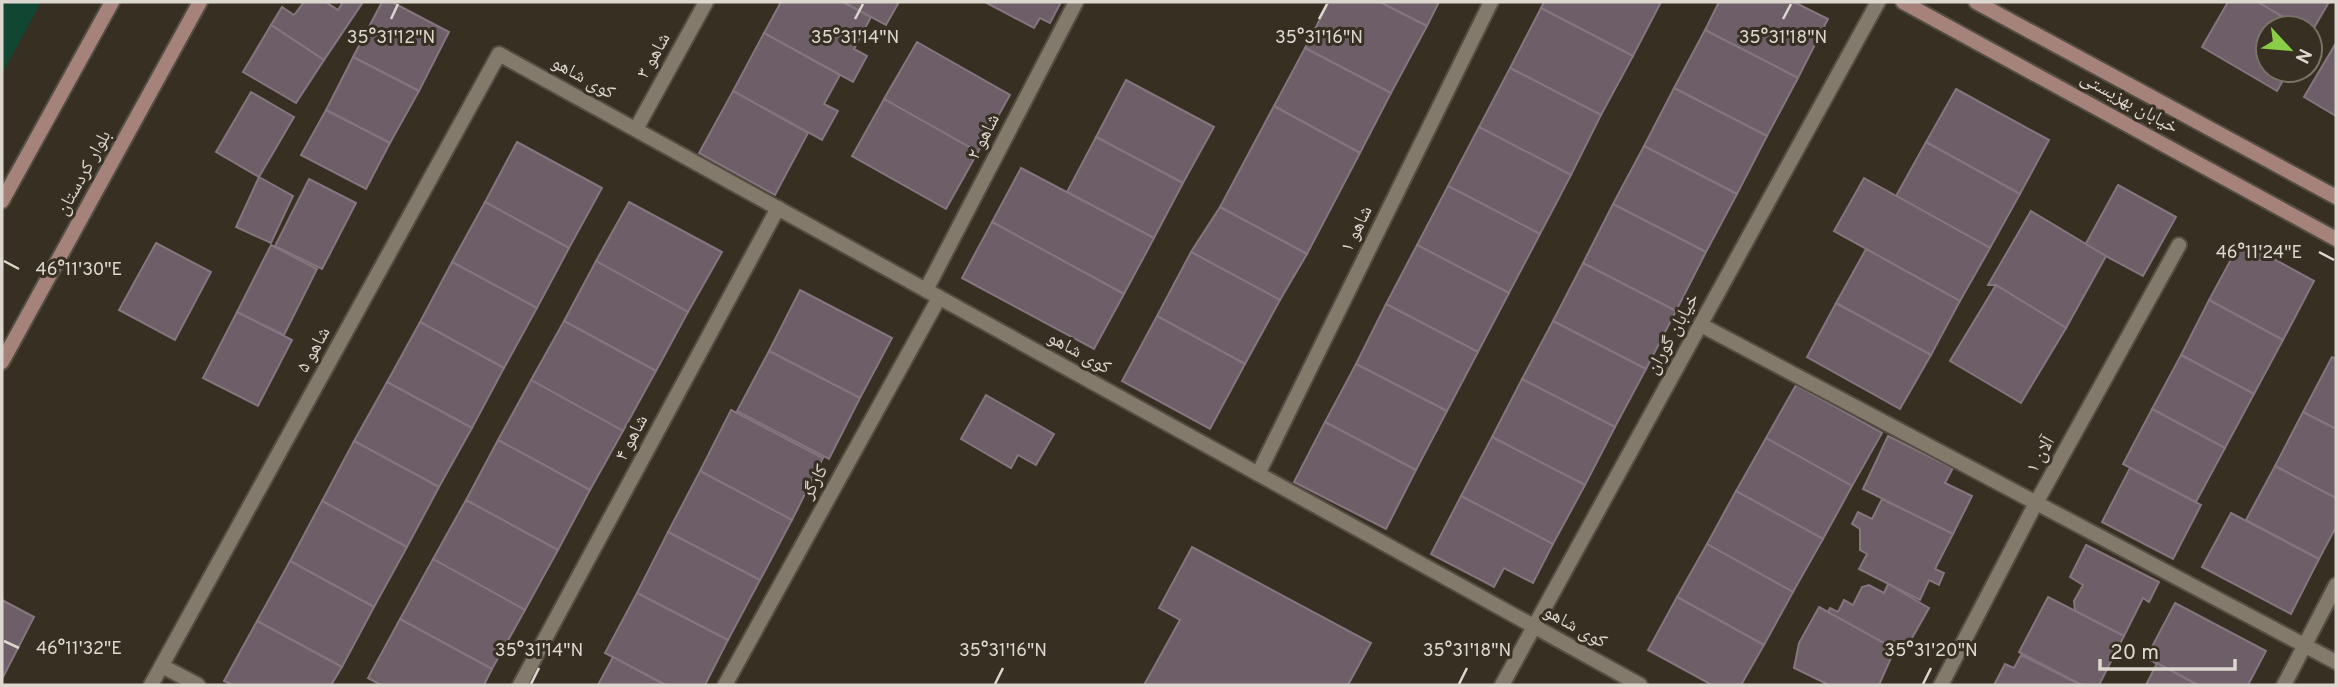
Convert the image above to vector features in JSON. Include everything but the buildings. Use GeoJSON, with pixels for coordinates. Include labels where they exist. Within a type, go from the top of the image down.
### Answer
{"type":"FeatureCollection","features":[{"type":"Feature","properties":{"kind":"street"},"geometry":{"type":"LineString","coordinates":[[2,201],[112,2]]}},
{"type":"Feature","properties":{"kind":"street","name":"بلوار کردستان"},"geometry":{"type":"LineString","coordinates":[[2,362],[200,2]]}},
{"type":"Feature","properties":{"kind":"street","name":"شاهو ۳"},"geometry":{"type":"LineString","coordinates":[[636,130],[706,2]]}},
{"type":"Feature","properties":{"kind":"street","name":"شاهو ۲"},"geometry":{"type":"LineString","coordinates":[[933,294],[1076,2]]}},
{"type":"Feature","properties":{"kind":"street","name":"شاهو ۱"},"geometry":{"type":"LineString","coordinates":[[1258,474],[1491,2]]}},
{"type":"Feature","properties":{"kind":"street","name":"خیابان گوران"},"geometry":{"type":"LineString","coordinates":[[1502,685],[1878,2]]}},
{"type":"Feature","properties":{"kind":"street","name":"خیابان بهزیستی"},"geometry":{"type":"LineString","coordinates":[[1903,2],[2336,239]]}},
{"type":"Feature","properties":{"kind":"street","name":"خیابان بهزیستی"},"geometry":{"type":"LineString","coordinates":[[1976,2],[2336,197]]}},
{"type":"Feature","properties":{"kind":"street","name":"کوی شاهو"},"geometry":{"type":"LineString","coordinates":[[499,54],[1640,685]]}},
{"type":"Feature","properties":{"kind":"street","name":"شاهو ۵"},"geometry":{"type":"LineString","coordinates":[[151,685],[499,54]]}},
{"type":"Feature","properties":{"kind":"street","name":"شاهو ۴"},"geometry":{"type":"LineString","coordinates":[[520,685],[778,208]]}},
{"type":"Feature","properties":{"kind":"street","name":"آلان ۱"},"geometry":{"type":"LineString","coordinates":[[1941,685],[2036,503],[2179,245]]}},
{"type":"Feature","properties":{"kind":"street","name":"کارگر"},"geometry":{"type":"LineString","coordinates":[[725,685],[933,294]]}},
{"type":"Feature","properties":{"kind":"street"},"geometry":{"type":"LineString","coordinates":[[1700,325],[2336,662]]}},
{"type":"Feature","properties":{"kind":"street"},"geometry":{"type":"LineString","coordinates":[[2284,685],[2336,584]]}},
{"type":"Feature","properties":{"kind":"street"},"geometry":{"type":"LineString","coordinates":[[162,666],[198,685]]}},
{"type":"Feature","properties":{"kind":"green space"},"geometry":{"type":"Polygon","coordinates":[[[2,2],[41,2],[2,74],[2,2]]]}}]}
